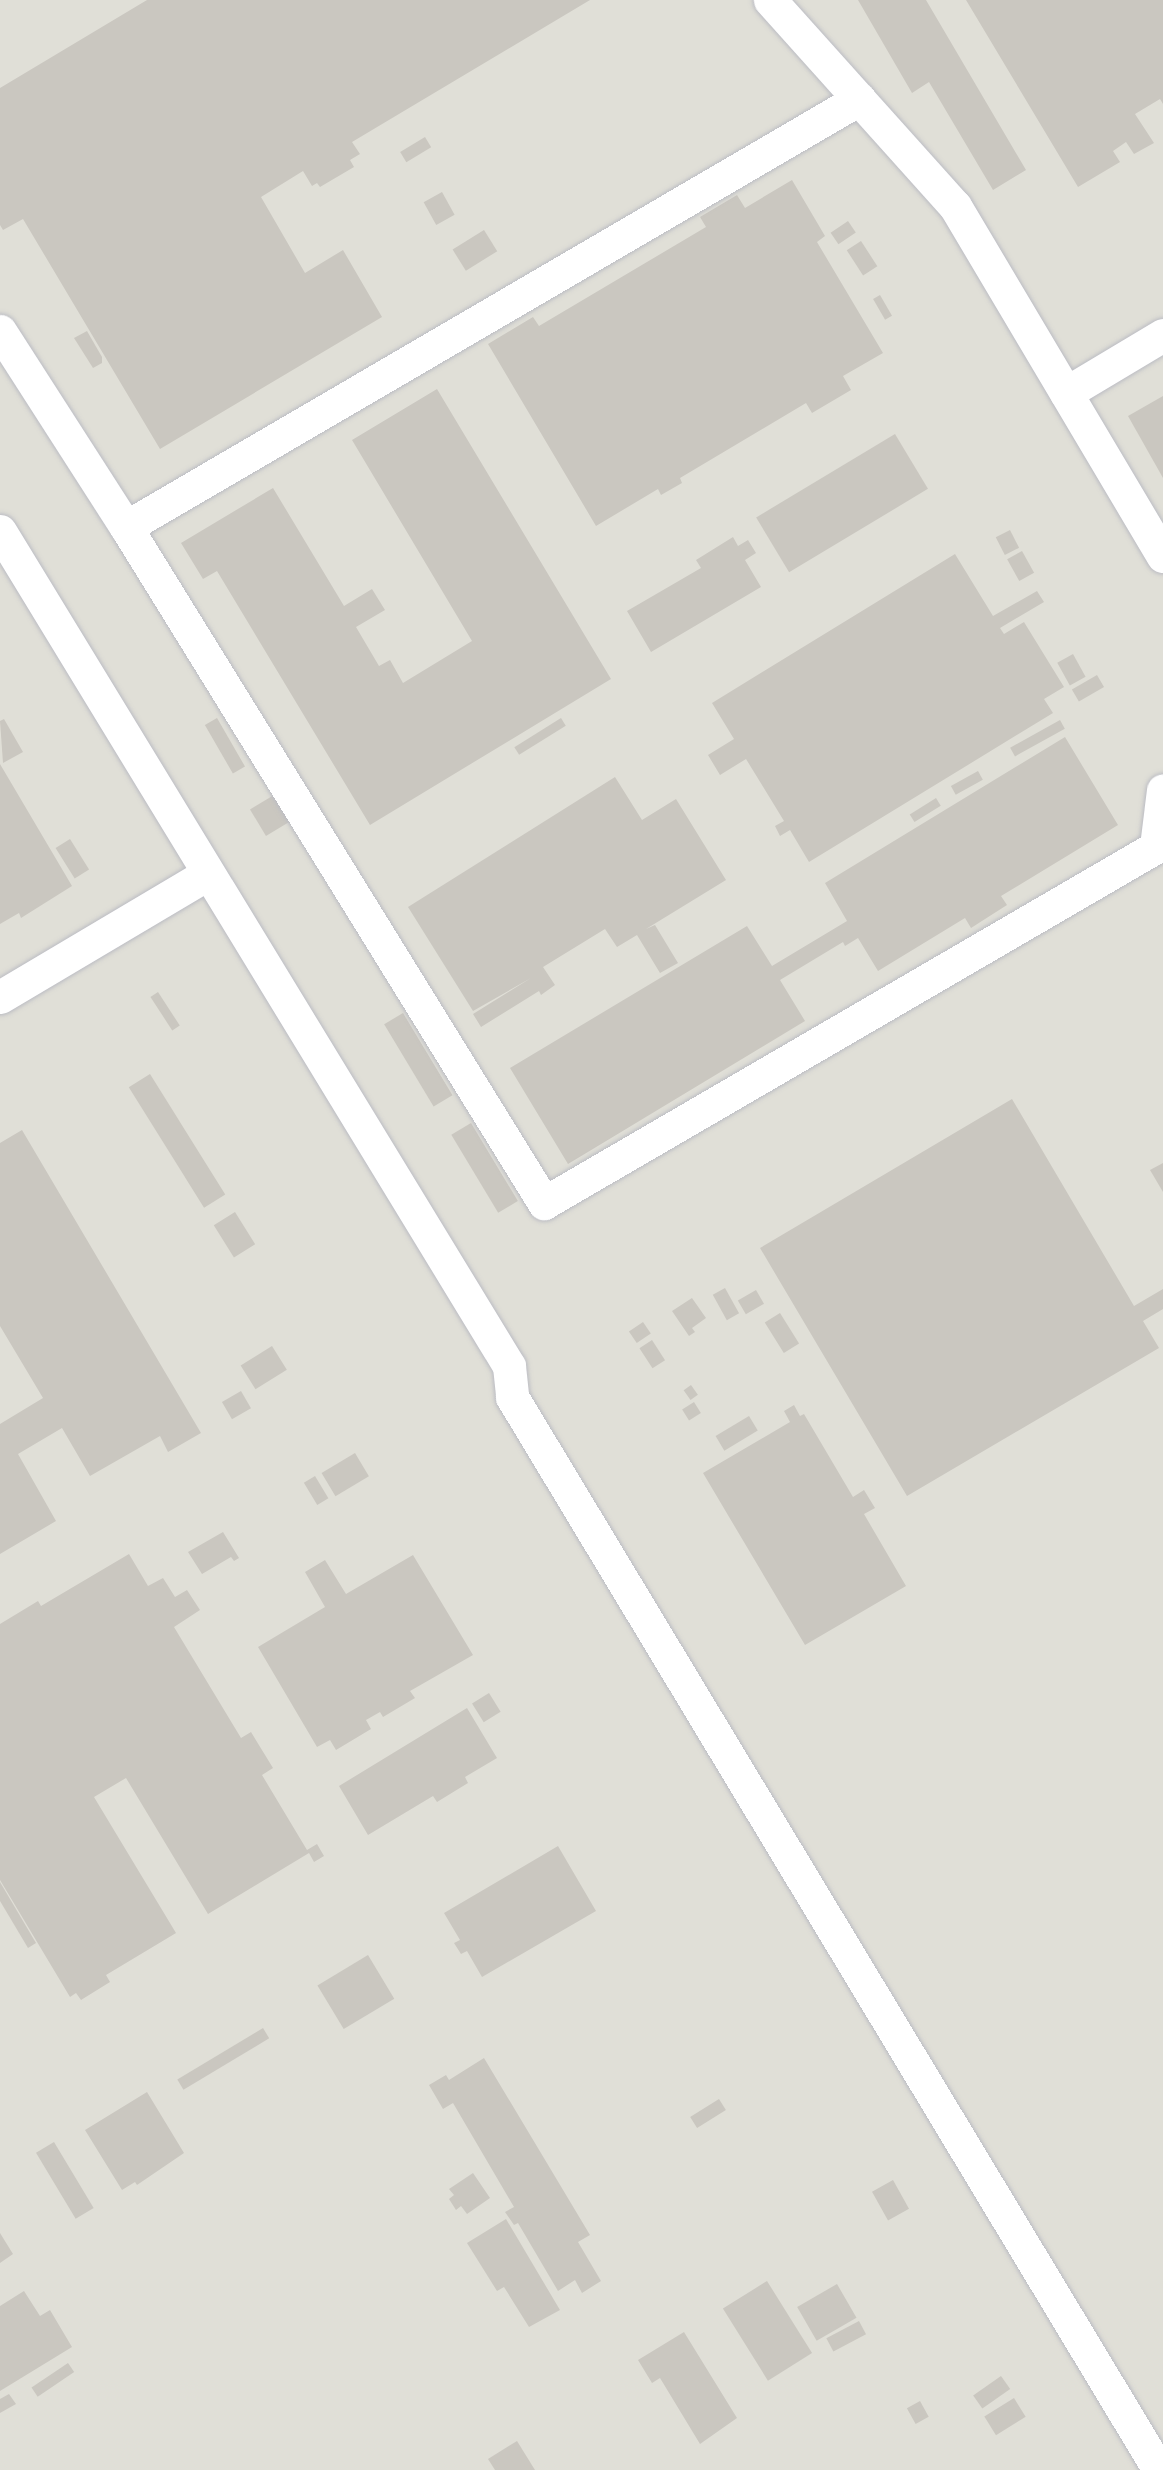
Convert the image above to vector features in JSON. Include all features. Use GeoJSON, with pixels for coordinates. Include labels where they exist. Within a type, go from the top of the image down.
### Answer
{"type":"FeatureCollection","features":[{"type":"Feature","properties":{"kind":"lane"},"geometry":{"type":"LineString","coordinates":[[770,0],[955,206],[1163,556]]}},
{"type":"Feature","properties":{"kind":"lane"},"geometry":{"type":"LineString","coordinates":[[126,527],[859,99]]}},
{"type":"Feature","properties":{"kind":"lane"},"geometry":{"type":"LineString","coordinates":[[0,331],[126,527],[544,1203],[1156,847],[1163,790]]}},
{"type":"Feature","properties":{"kind":"lane"},"geometry":{"type":"LineString","coordinates":[[1066,393],[1163,336]]}},
{"type":"Feature","properties":{"kind":"lane"},"geometry":{"type":"LineString","coordinates":[[0,531],[509,1366],[512,1397],[1159,2470]]}},
{"type":"Feature","properties":{"kind":"lane"},"geometry":{"type":"LineString","coordinates":[[0,997],[207,874]]}},
{"type":"Feature","properties":{"kind":"shaded area"},"geometry":{"type":"Polygon","coordinates":[[[0,0],[1163,0],[1163,2470],[0,2470],[0,0]]]}},
{"type":"Feature","properties":{"kind":"building"},"geometry":{"type":"Polygon","coordinates":[[[147,0],[590,0],[352,142],[360,154],[350,160],[354,167],[320,187],[317,183],[312,186],[303,171],[261,197],[305,273],[343,250],[382,317],[160,449],[23,219],[3,230],[0,225],[0,88],[147,0]]]}},
{"type":"Feature","properties":{"kind":"building"},"geometry":{"type":"Polygon","coordinates":[[[858,0],[926,0],[1026,170],[993,190],[929,82],[912,93],[858,0]]]}},
{"type":"Feature","properties":{"kind":"building"},"geometry":{"type":"Polygon","coordinates":[[[966,0],[1163,0],[1163,104],[1160,99],[1135,114],[1154,143],[1134,154],[1126,142],[1113,151],[1120,162],[1078,187],[966,0]]]}},
{"type":"Feature","properties":{"kind":"building"},"geometry":{"type":"Polygon","coordinates":[[[425,137],[431,147],[406,162],[400,152],[425,137]]]}},
{"type":"Feature","properties":{"kind":"building"},"geometry":{"type":"Polygon","coordinates":[[[792,180],[825,236],[817,242],[883,353],[843,376],[851,390],[812,413],[806,403],[680,478],[682,483],[661,495],[658,489],[596,526],[488,344],[533,317],[539,326],[706,227],[700,217],[737,195],[745,208],[792,180]]]}},
{"type":"Feature","properties":{"kind":"building"},"geometry":{"type":"Polygon","coordinates":[[[442,192],[455,215],[436,225],[424,202],[442,192]]]}},
{"type":"Feature","properties":{"kind":"building"},"geometry":{"type":"Polygon","coordinates":[[[848,221],[856,233],[838,244],[831,233],[848,221]]]}},
{"type":"Feature","properties":{"kind":"building"},"geometry":{"type":"Polygon","coordinates":[[[484,230],[497,251],[466,271],[453,250],[484,230]]]}},
{"type":"Feature","properties":{"kind":"building"},"geometry":{"type":"Polygon","coordinates":[[[861,241],[877,266],[863,275],[847,250],[861,241]]]}},
{"type":"Feature","properties":{"kind":"building"},"geometry":{"type":"Polygon","coordinates":[[[880,295],[892,316],[885,320],[873,299],[880,295]]]}},
{"type":"Feature","properties":{"kind":"building"},"geometry":{"type":"Polygon","coordinates":[[[87,331],[102,357],[102,363],[93,368],[74,338],[87,331]]]}},
{"type":"Feature","properties":{"kind":"building"},"geometry":{"type":"Polygon","coordinates":[[[437,389],[611,679],[370,825],[217,571],[203,579],[181,543],[273,488],[344,606],[372,589],[385,610],[356,627],[379,666],[390,660],[403,683],[472,641],[352,440],[437,389]]]}},
{"type":"Feature","properties":{"kind":"building"},"geometry":{"type":"Polygon","coordinates":[[[1163,396],[1163,478],[1128,416],[1163,396]]]}},
{"type":"Feature","properties":{"kind":"building"},"geometry":{"type":"Polygon","coordinates":[[[895,434],[928,489],[789,572],[756,517],[895,434]]]}},
{"type":"Feature","properties":{"kind":"building"},"geometry":{"type":"Polygon","coordinates":[[[1010,530],[1019,548],[1005,555],[996,537],[1010,530]]]}},
{"type":"Feature","properties":{"kind":"building"},"geometry":{"type":"Polygon","coordinates":[[[733,537],[738,546],[748,540],[756,553],[745,560],[761,587],[651,652],[627,611],[701,568],[696,560],[733,537]]]}},
{"type":"Feature","properties":{"kind":"building"},"geometry":{"type":"Polygon","coordinates":[[[1022,551],[1034,573],[1019,581],[1007,559],[1022,551]]]}},
{"type":"Feature","properties":{"kind":"building"},"geometry":{"type":"Polygon","coordinates":[[[955,554],[993,616],[1037,591],[1044,602],[1000,628],[1004,634],[1024,622],[1064,687],[1044,699],[1053,713],[809,862],[790,830],[780,836],[775,826],[784,821],[746,759],[720,775],[708,755],[734,739],[712,703],[955,554]]]}},
{"type":"Feature","properties":{"kind":"building"},"geometry":{"type":"Polygon","coordinates":[[[1073,654],[1086,677],[1070,685],[1057,663],[1073,654]]]}},
{"type":"Feature","properties":{"kind":"building"},"geometry":{"type":"Polygon","coordinates":[[[1097,675],[1104,687],[1079,702],[1072,690],[1097,675]]]}},
{"type":"Feature","properties":{"kind":"building"},"geometry":{"type":"Polygon","coordinates":[[[217,718],[245,766],[233,773],[205,725],[217,718]]]}},
{"type":"Feature","properties":{"kind":"building"},"geometry":{"type":"Polygon","coordinates":[[[561,718],[566,726],[519,755],[514,747],[561,718]]]}},
{"type":"Feature","properties":{"kind":"building"},"geometry":{"type":"Polygon","coordinates":[[[4,719],[23,752],[3,763],[0,721],[4,719]]]}},
{"type":"Feature","properties":{"kind":"building"},"geometry":{"type":"Polygon","coordinates":[[[1060,720],[1065,729],[1015,756],[1010,748],[1060,720]]]}},
{"type":"Feature","properties":{"kind":"building"},"geometry":{"type":"Polygon","coordinates":[[[1065,737],[1118,825],[1001,896],[1007,905],[971,928],[965,918],[878,971],[858,938],[845,946],[843,942],[780,980],[805,1021],[568,1164],[510,1068],[747,926],[772,966],[847,921],[825,883],[1065,737]]]}},
{"type":"Feature","properties":{"kind":"building"},"geometry":{"type":"Polygon","coordinates":[[[0,764],[72,886],[21,918],[19,913],[0,924],[0,764]]]}},
{"type":"Feature","properties":{"kind":"building"},"geometry":{"type":"Polygon","coordinates":[[[978,771],[983,780],[956,795],[951,786],[978,771]]]}},
{"type":"Feature","properties":{"kind":"building"},"geometry":{"type":"Polygon","coordinates":[[[615,777],[642,820],[676,799],[726,880],[646,929],[655,925],[678,963],[660,973],[637,935],[617,947],[605,929],[543,967],[555,985],[541,995],[539,991],[481,1027],[473,1014],[531,978],[473,1011],[408,907],[615,777]]]}},
{"type":"Feature","properties":{"kind":"building"},"geometry":{"type":"Polygon","coordinates":[[[274,795],[290,822],[266,836],[250,809],[274,795]]]}},
{"type":"Feature","properties":{"kind":"building"},"geometry":{"type":"Polygon","coordinates":[[[936,798],[941,806],[914,822],[910,814],[936,798]]]}},
{"type":"Feature","properties":{"kind":"building"},"geometry":{"type":"Polygon","coordinates":[[[70,839],[89,870],[75,879],[56,848],[70,839]]]}},
{"type":"Feature","properties":{"kind":"building"},"geometry":{"type":"Polygon","coordinates":[[[158,992],[180,1026],[172,1030],[150,997],[158,992]]]}},
{"type":"Feature","properties":{"kind":"building"},"geometry":{"type":"Polygon","coordinates":[[[403,1013],[452,1095],[434,1107],[384,1024],[403,1013]]]}},
{"type":"Feature","properties":{"kind":"building"},"geometry":{"type":"Polygon","coordinates":[[[150,1074],[225,1194],[204,1208],[129,1087],[150,1074]]]}},
{"type":"Feature","properties":{"kind":"building"},"geometry":{"type":"Polygon","coordinates":[[[1012,1099],[1134,1306],[1163,1289],[1163,1309],[1143,1321],[1159,1348],[907,1496],[760,1248],[1012,1099]]]}},
{"type":"Feature","properties":{"kind":"building"},"geometry":{"type":"Polygon","coordinates":[[[471,1123],[518,1201],[498,1213],[451,1135],[471,1123]]]}},
{"type":"Feature","properties":{"kind":"building"},"geometry":{"type":"Polygon","coordinates":[[[22,1130],[201,1433],[168,1452],[160,1436],[90,1476],[62,1428],[18,1454],[56,1521],[0,1554],[0,1424],[43,1398],[0,1326],[0,1143],[22,1130]]]}},
{"type":"Feature","properties":{"kind":"building"},"geometry":{"type":"Polygon","coordinates":[[[1163,1163],[1163,1192],[1150,1170],[1163,1163]]]}},
{"type":"Feature","properties":{"kind":"building"},"geometry":{"type":"Polygon","coordinates":[[[235,1212],[255,1244],[234,1257],[214,1225],[235,1212]]]}},
{"type":"Feature","properties":{"kind":"building"},"geometry":{"type":"Polygon","coordinates":[[[725,1288],[739,1313],[727,1320],[713,1295],[725,1288]]]}},
{"type":"Feature","properties":{"kind":"building"},"geometry":{"type":"Polygon","coordinates":[[[756,1290],[764,1304],[746,1314],[738,1300],[756,1290]]]}},
{"type":"Feature","properties":{"kind":"building"},"geometry":{"type":"Polygon","coordinates":[[[692,1298],[706,1318],[692,1328],[695,1332],[689,1336],[672,1311],[692,1298]]]}},
{"type":"Feature","properties":{"kind":"building"},"geometry":{"type":"Polygon","coordinates":[[[780,1313],[799,1344],[784,1353],[765,1323],[780,1313]]]}},
{"type":"Feature","properties":{"kind":"building"},"geometry":{"type":"Polygon","coordinates":[[[643,1322],[651,1334],[637,1343],[629,1332],[643,1322]]]}},
{"type":"Feature","properties":{"kind":"building"},"geometry":{"type":"Polygon","coordinates":[[[652,1340],[665,1360],[652,1368],[639,1348],[652,1340]]]}},
{"type":"Feature","properties":{"kind":"building"},"geometry":{"type":"Polygon","coordinates":[[[272,1346],[287,1370],[255,1389],[241,1366],[272,1346]]]}},
{"type":"Feature","properties":{"kind":"building"},"geometry":{"type":"Polygon","coordinates":[[[691,1385],[698,1395],[691,1400],[684,1390],[691,1385]]]}},
{"type":"Feature","properties":{"kind":"building"},"geometry":{"type":"Polygon","coordinates":[[[241,1391],[251,1408],[232,1419],[222,1402],[241,1391]]]}},
{"type":"Feature","properties":{"kind":"building"},"geometry":{"type":"Polygon","coordinates":[[[694,1402],[701,1413],[689,1420],[682,1409],[694,1402]]]}},
{"type":"Feature","properties":{"kind":"building"},"geometry":{"type":"Polygon","coordinates":[[[794,1405],[800,1416],[804,1414],[853,1497],[864,1490],[875,1508],[864,1514],[906,1586],[805,1645],[703,1473],[790,1422],[784,1411],[794,1405]]]}},
{"type":"Feature","properties":{"kind":"building"},"geometry":{"type":"Polygon","coordinates":[[[749,1416],[758,1431],[724,1451],[716,1436],[749,1416]]]}},
{"type":"Feature","properties":{"kind":"building"},"geometry":{"type":"Polygon","coordinates":[[[355,1453],[369,1476],[335,1496],[322,1473],[355,1453]]]}},
{"type":"Feature","properties":{"kind":"building"},"geometry":{"type":"Polygon","coordinates":[[[315,1476],[328,1498],[317,1505],[304,1483],[315,1476]]]}},
{"type":"Feature","properties":{"kind":"building"},"geometry":{"type":"Polygon","coordinates":[[[223,1532],[239,1558],[234,1561],[231,1557],[202,1574],[188,1552],[223,1532]]]}},
{"type":"Feature","properties":{"kind":"building"},"geometry":{"type":"Polygon","coordinates":[[[129,1554],[148,1586],[163,1578],[175,1597],[187,1590],[200,1610],[174,1627],[241,1738],[251,1732],[273,1768],[262,1775],[307,1850],[317,1844],[324,1856],[314,1862],[309,1853],[208,1914],[126,1778],[94,1797],[176,1933],[106,1975],[110,1982],[81,2000],[76,1993],[70,1997],[0,1880],[0,1624],[38,1601],[41,1606],[129,1554]]]}},
{"type":"Feature","properties":{"kind":"building"},"geometry":{"type":"Polygon","coordinates":[[[413,1555],[473,1655],[410,1691],[415,1698],[383,1717],[380,1712],[366,1720],[371,1729],[336,1750],[330,1740],[317,1747],[258,1647],[325,1607],[305,1572],[325,1560],[346,1594],[413,1555]]]}},
{"type":"Feature","properties":{"kind":"building"},"geometry":{"type":"Polygon","coordinates":[[[489,1693],[501,1712],[484,1722],[472,1704],[489,1693]]]}},
{"type":"Feature","properties":{"kind":"building"},"geometry":{"type":"Polygon","coordinates":[[[467,1708],[497,1758],[465,1777],[468,1783],[437,1802],[433,1796],[368,1835],[339,1786],[467,1708]]]}},
{"type":"Feature","properties":{"kind":"building"},"geometry":{"type":"Polygon","coordinates":[[[558,1846],[596,1911],[482,1977],[467,1951],[461,1954],[454,1943],[460,1940],[444,1913],[558,1846]]]}},
{"type":"Feature","properties":{"kind":"building"},"geometry":{"type":"Polygon","coordinates":[[[0,1882],[36,1943],[28,1948],[0,1901],[0,1882]]]}},
{"type":"Feature","properties":{"kind":"building"},"geometry":{"type":"Polygon","coordinates":[[[368,1955],[394,1999],[344,2029],[317,1985],[368,1955]]]}},
{"type":"Feature","properties":{"kind":"building"},"geometry":{"type":"Polygon","coordinates":[[[263,2028],[269,2038],[183,2090],[177,2080],[263,2028]]]}},
{"type":"Feature","properties":{"kind":"building"},"geometry":{"type":"Polygon","coordinates":[[[484,2058],[590,2235],[578,2242],[601,2281],[582,2293],[575,2280],[558,2291],[518,2223],[514,2225],[505,2212],[514,2207],[453,2103],[443,2109],[429,2085],[446,2075],[449,2080],[484,2058]]]}},
{"type":"Feature","properties":{"kind":"building"},"geometry":{"type":"Polygon","coordinates":[[[147,2092],[184,2153],[137,2185],[135,2182],[122,2190],[85,2130],[147,2092]]]}},
{"type":"Feature","properties":{"kind":"building"},"geometry":{"type":"Polygon","coordinates":[[[719,2099],[726,2110],[697,2128],[690,2117],[719,2099]]]}},
{"type":"Feature","properties":{"kind":"building"},"geometry":{"type":"Polygon","coordinates":[[[54,2142],[94,2208],[76,2219],[36,2153],[54,2142]]]}},
{"type":"Feature","properties":{"kind":"building"},"geometry":{"type":"Polygon","coordinates":[[[473,2173],[490,2198],[467,2214],[461,2206],[456,2210],[449,2199],[454,2195],[449,2189],[473,2173]]]}},
{"type":"Feature","properties":{"kind":"building"},"geometry":{"type":"Polygon","coordinates":[[[893,2180],[909,2209],[888,2220],[872,2192],[893,2180]]]}},
{"type":"Feature","properties":{"kind":"building"},"geometry":{"type":"Polygon","coordinates":[[[506,2219],[560,2310],[529,2327],[504,2287],[497,2291],[467,2243],[506,2219]]]}},
{"type":"Feature","properties":{"kind":"building"},"geometry":{"type":"Polygon","coordinates":[[[0,2233],[13,2254],[0,2263],[0,2233]]]}},
{"type":"Feature","properties":{"kind":"building"},"geometry":{"type":"Polygon","coordinates":[[[767,2281],[812,2353],[768,2381],[723,2309],[767,2281]]]}},
{"type":"Feature","properties":{"kind":"building"},"geometry":{"type":"Polygon","coordinates":[[[837,2284],[856,2318],[817,2341],[797,2307],[837,2284]]]}},
{"type":"Feature","properties":{"kind":"building"},"geometry":{"type":"Polygon","coordinates":[[[24,2291],[40,2316],[50,2310],[72,2347],[0,2391],[0,2306],[24,2291]]]}},
{"type":"Feature","properties":{"kind":"building"},"geometry":{"type":"Polygon","coordinates":[[[859,2321],[866,2334],[833,2352],[826,2338],[859,2321]]]}},
{"type":"Feature","properties":{"kind":"building"},"geometry":{"type":"Polygon","coordinates":[[[684,2332],[737,2418],[700,2444],[660,2378],[652,2383],[638,2360],[684,2332]]]}},
{"type":"Feature","properties":{"kind":"building"},"geometry":{"type":"Polygon","coordinates":[[[68,2363],[74,2372],[38,2397],[32,2388],[68,2363]]]}},
{"type":"Feature","properties":{"kind":"building"},"geometry":{"type":"Polygon","coordinates":[[[1001,2376],[1010,2389],[982,2409],[973,2396],[1001,2376]]]}},
{"type":"Feature","properties":{"kind":"building"},"geometry":{"type":"Polygon","coordinates":[[[9,2394],[16,2404],[0,2413],[0,2399],[9,2394]]]}},
{"type":"Feature","properties":{"kind":"building"},"geometry":{"type":"Polygon","coordinates":[[[1014,2398],[1026,2417],[996,2435],[984,2417],[1014,2398]]]}},
{"type":"Feature","properties":{"kind":"building"},"geometry":{"type":"Polygon","coordinates":[[[920,2401],[929,2417],[916,2424],[907,2408],[920,2401]]]}},
{"type":"Feature","properties":{"kind":"building"},"geometry":{"type":"Polygon","coordinates":[[[517,2441],[535,2470],[495,2470],[488,2459],[517,2441]]]}}]}
